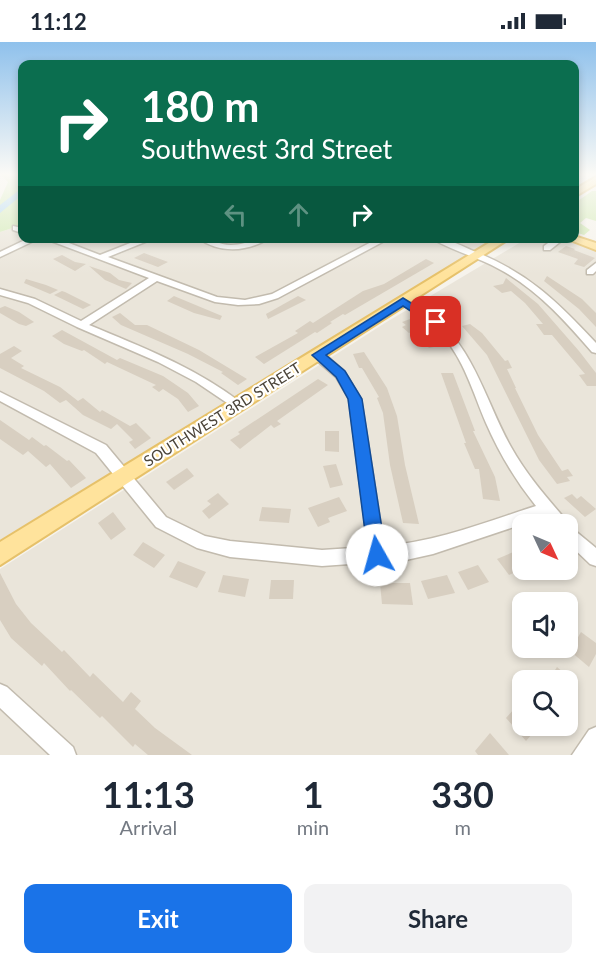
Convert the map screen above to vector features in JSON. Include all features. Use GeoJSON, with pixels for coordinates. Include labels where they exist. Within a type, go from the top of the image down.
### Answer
{"type":"FeatureCollection","features":[{"type":"Feature","properties":{"kind":"main road"},"geometry":{"type":"LineString","coordinates":[[579,241],[596,248]]}},
{"type":"Feature","properties":{"kind":"main road","name":"SOUTHWEST 3RD STREET"},"geometry":{"type":"LineString","coordinates":[[0,554],[498,243]]}},
{"type":"Feature","properties":{"kind":"street"},"geometry":{"type":"LineString","coordinates":[[0,255],[25,243]]}},
{"type":"Feature","properties":{"kind":"street"},"geometry":{"type":"LineString","coordinates":[[59,243],[215,299],[237,304],[258,303],[377,243]]}},
{"type":"Feature","properties":{"kind":"street"},"geometry":{"type":"LineString","coordinates":[[99,258],[138,243]]}},
{"type":"Feature","properties":{"kind":"street"},"geometry":{"type":"LineString","coordinates":[[211,243],[220,248],[233,249],[251,243]]}},
{"type":"Feature","properties":{"kind":"street"},"geometry":{"type":"LineString","coordinates":[[447,243],[515,274],[540,293],[596,350]]}},
{"type":"Feature","properties":{"kind":"street"},"geometry":{"type":"LineString","coordinates":[[547,248],[554,243]]}},
{"type":"Feature","properties":{"kind":"street"},"geometry":{"type":"LineString","coordinates":[[82,325],[155,278]]}},
{"type":"Feature","properties":{"kind":"street"},"geometry":{"type":"LineString","coordinates":[[0,292],[23,296],[82,325],[171,362],[196,376],[236,405]]}},
{"type":"Feature","properties":{"kind":"street"},"geometry":{"type":"LineString","coordinates":[[403,301],[436,322],[463,354],[504,448],[551,514]]}},
{"type":"Feature","properties":{"kind":"street"},"geometry":{"type":"LineString","coordinates":[[318,355],[340,374],[355,399],[377,555]]}},
{"type":"Feature","properties":{"kind":"street"},"geometry":{"type":"LineString","coordinates":[[0,396],[101,449],[161,522],[203,543],[230,549],[322,558],[377,555],[433,546],[547,509]]}},
{"type":"Feature","properties":{"kind":"street"},"geometry":{"type":"LineString","coordinates":[[578,542],[596,558]]}},
{"type":"Feature","properties":{"kind":"street"},"geometry":{"type":"LineString","coordinates":[[0,694],[65,755]]}},
{"type":"Feature","properties":{"kind":"street"},"geometry":{"type":"LineString","coordinates":[[583,755],[596,737]]}},
{"type":"Feature","properties":{"kind":"shaded area"},"geometry":{"type":"Polygon","coordinates":[[[18,226],[18,243],[487,243],[0,540],[0,232],[18,226]]]}},
{"type":"Feature","properties":{"kind":"shaded area"},"geometry":{"type":"Polygon","coordinates":[[[519,243],[573,243],[596,251],[596,755],[0,755],[0,569],[385,323],[519,243]]]}},
{"type":"Feature","properties":{"kind":"green space"},"geometry":{"type":"Polygon","coordinates":[[[0,207],[18,207],[18,226],[0,232],[0,207]]]}},
{"type":"Feature","properties":{"kind":"green space"},"geometry":{"type":"Polygon","coordinates":[[[579,207],[596,207],[596,221],[586,218],[580,223],[590,230],[584,235],[579,233],[579,207]]]}},
{"type":"Feature","properties":{"kind":"building"},"geometry":{"type":"Polygon","coordinates":[[[566,246],[595,258],[584,267],[574,264],[578,259],[558,252],[566,246]]]}},
{"type":"Feature","properties":{"kind":"building"},"geometry":{"type":"Polygon","coordinates":[[[144,253],[168,262],[158,267],[134,258],[144,253]]]}},
{"type":"Feature","properties":{"kind":"building"},"geometry":{"type":"Polygon","coordinates":[[[62,255],[75,262],[86,264],[75,271],[53,259],[62,255]]]}},
{"type":"Feature","properties":{"kind":"building"},"geometry":{"type":"Polygon","coordinates":[[[426,259],[434,263],[345,315],[343,314],[317,333],[315,332],[264,364],[255,357],[298,333],[295,331],[310,321],[313,323],[363,291],[384,284],[426,259]]]}},
{"type":"Feature","properties":{"kind":"building"},"geometry":{"type":"Polygon","coordinates":[[[89,266],[110,273],[119,280],[132,283],[126,289],[105,280],[89,266]]]}},
{"type":"Feature","properties":{"kind":"building"},"geometry":{"type":"Polygon","coordinates":[[[547,276],[582,299],[596,313],[596,327],[579,309],[544,281],[547,276]]]}},
{"type":"Feature","properties":{"kind":"building"},"geometry":{"type":"Polygon","coordinates":[[[506,278],[538,304],[579,351],[596,373],[596,386],[587,386],[579,375],[585,374],[552,335],[544,335],[536,324],[543,324],[525,303],[511,291],[502,293],[493,286],[503,284],[506,278]]]}},
{"type":"Feature","properties":{"kind":"building"},"geometry":{"type":"Polygon","coordinates":[[[26,279],[58,290],[50,294],[24,283],[26,279]]]}},
{"type":"Feature","properties":{"kind":"building"},"geometry":{"type":"Polygon","coordinates":[[[62,291],[91,305],[83,309],[54,295],[62,291]]]}},
{"type":"Feature","properties":{"kind":"building"},"geometry":{"type":"Polygon","coordinates":[[[174,296],[222,316],[220,320],[194,313],[167,301],[174,296]]]}},
{"type":"Feature","properties":{"kind":"building"},"geometry":{"type":"Polygon","coordinates":[[[298,296],[306,300],[268,319],[266,314],[298,296]]]}},
{"type":"Feature","properties":{"kind":"building"},"geometry":{"type":"Polygon","coordinates":[[[5,306],[34,322],[26,326],[19,324],[0,313],[0,308],[5,306]]]}},
{"type":"Feature","properties":{"kind":"building"},"geometry":{"type":"Polygon","coordinates":[[[120,313],[135,325],[147,325],[199,350],[247,379],[238,385],[221,373],[223,372],[188,354],[121,325],[112,317],[120,313]]]}},
{"type":"Feature","properties":{"kind":"building"},"geometry":{"type":"Polygon","coordinates":[[[410,319],[427,332],[439,346],[429,348],[413,331],[409,333],[402,327],[406,325],[402,322],[410,319]]]}},
{"type":"Feature","properties":{"kind":"building"},"geometry":{"type":"Polygon","coordinates":[[[470,324],[482,333],[505,361],[508,360],[512,368],[507,369],[538,435],[562,471],[568,469],[573,476],[567,477],[570,481],[557,484],[539,460],[487,355],[462,326],[470,324]]]}},
{"type":"Feature","properties":{"kind":"building"},"geometry":{"type":"Polygon","coordinates":[[[62,330],[117,360],[120,358],[163,376],[188,393],[199,406],[188,412],[178,399],[163,389],[159,392],[152,387],[156,385],[107,362],[105,364],[84,350],[64,344],[52,336],[62,330]]]}},
{"type":"Feature","properties":{"kind":"building"},"geometry":{"type":"Polygon","coordinates":[[[14,346],[22,351],[11,358],[24,366],[21,368],[60,387],[78,401],[83,398],[100,412],[102,410],[130,426],[136,423],[151,438],[135,449],[129,442],[133,440],[117,424],[111,429],[83,415],[66,400],[60,403],[44,391],[0,368],[0,354],[14,346]]]}},
{"type":"Feature","properties":{"kind":"building"},"geometry":{"type":"Polygon","coordinates":[[[364,352],[387,388],[397,416],[405,465],[419,524],[403,523],[390,465],[383,413],[377,398],[379,397],[362,368],[359,368],[353,354],[364,352]]]}},
{"type":"Feature","properties":{"kind":"building"},"geometry":{"type":"Polygon","coordinates":[[[441,373],[453,373],[475,431],[473,431],[495,477],[500,501],[483,499],[479,469],[475,469],[464,443],[466,443],[441,373]]]}},
{"type":"Feature","properties":{"kind":"building"},"geometry":{"type":"Polygon","coordinates":[[[318,379],[328,385],[277,421],[281,424],[274,428],[271,425],[240,449],[230,440],[240,434],[238,432],[318,379]]]}},
{"type":"Feature","properties":{"kind":"building"},"geometry":{"type":"Polygon","coordinates":[[[0,420],[29,440],[32,437],[67,461],[69,460],[86,478],[71,488],[50,464],[46,467],[28,451],[23,455],[0,439],[0,420]]]}},
{"type":"Feature","properties":{"kind":"building"},"geometry":{"type":"Polygon","coordinates":[[[325,431],[339,431],[339,452],[325,451],[325,431]]]}},
{"type":"Feature","properties":{"kind":"building"},"geometry":{"type":"Polygon","coordinates":[[[336,464],[343,485],[330,488],[323,466],[336,464]]]}},
{"type":"Feature","properties":{"kind":"building"},"geometry":{"type":"Polygon","coordinates":[[[187,468],[194,476],[174,490],[166,482],[187,468]]]}},
{"type":"Feature","properties":{"kind":"building"},"geometry":{"type":"Polygon","coordinates":[[[218,493],[229,504],[209,519],[202,511],[211,504],[207,501],[218,493]]]}},
{"type":"Feature","properties":{"kind":"building"},"geometry":{"type":"Polygon","coordinates":[[[572,494],[577,499],[581,496],[596,509],[585,517],[564,498],[572,494]]]}},
{"type":"Feature","properties":{"kind":"building"},"geometry":{"type":"Polygon","coordinates":[[[339,497],[347,511],[328,518],[330,522],[318,527],[308,508],[339,497]]]}},
{"type":"Feature","properties":{"kind":"building"},"geometry":{"type":"Polygon","coordinates":[[[262,507],[291,509],[289,523],[259,521],[262,507]]]}},
{"type":"Feature","properties":{"kind":"building"},"geometry":{"type":"Polygon","coordinates":[[[113,512],[126,529],[111,540],[98,523],[113,512]]]}},
{"type":"Feature","properties":{"kind":"building"},"geometry":{"type":"Polygon","coordinates":[[[143,542],[165,555],[154,568],[133,555],[143,542]]]}},
{"type":"Feature","properties":{"kind":"building"},"geometry":{"type":"Polygon","coordinates":[[[512,553],[512,574],[509,575],[497,559],[512,553]]]}},
{"type":"Feature","properties":{"kind":"building"},"geometry":{"type":"Polygon","coordinates":[[[178,561],[206,572],[197,588],[169,577],[178,561]]]}},
{"type":"Feature","properties":{"kind":"building"},"geometry":{"type":"Polygon","coordinates":[[[478,565],[489,582],[468,590],[458,572],[478,565]]]}},
{"type":"Feature","properties":{"kind":"building"},"geometry":{"type":"Polygon","coordinates":[[[0,573],[16,604],[31,623],[62,652],[64,650],[90,677],[93,673],[123,702],[131,692],[141,701],[135,709],[155,728],[192,755],[148,755],[135,744],[133,747],[102,716],[100,718],[70,691],[44,663],[42,666],[11,638],[0,620],[0,573]]]}},
{"type":"Feature","properties":{"kind":"building"},"geometry":{"type":"Polygon","coordinates":[[[223,575],[249,579],[245,597],[218,592],[223,575]]]}},
{"type":"Feature","properties":{"kind":"building"},"geometry":{"type":"Polygon","coordinates":[[[447,575],[455,593],[428,599],[421,581],[447,575]]]}},
{"type":"Feature","properties":{"kind":"building"},"geometry":{"type":"Polygon","coordinates":[[[271,580],[294,580],[293,599],[269,599],[271,580]]]}},
{"type":"Feature","properties":{"kind":"building"},"geometry":{"type":"Polygon","coordinates":[[[380,583],[410,583],[413,605],[382,604],[380,583]]]}},
{"type":"Feature","properties":{"kind":"building"},"geometry":{"type":"Polygon","coordinates":[[[581,632],[596,643],[596,654],[589,667],[578,658],[578,637],[581,632]]]}},
{"type":"Feature","properties":{"kind":"building"},"geometry":{"type":"Polygon","coordinates":[[[512,711],[512,725],[506,718],[512,711]]]}},
{"type":"Feature","properties":{"kind":"building"},"geometry":{"type":"Polygon","coordinates":[[[490,733],[509,755],[478,755],[475,751],[490,733]]]}},
{"type":"Feature","properties":{"kind":"waterway"},"geometry":{"type":"LineString","coordinates":[[0,210],[3,207]]}},
{"type":"Feature","properties":{"kind":"route"},"geometry":{"type":"LineString","coordinates":[[377,555],[363,438],[355,399],[340,374],[318,355],[403,301],[436,322]]}}]}
